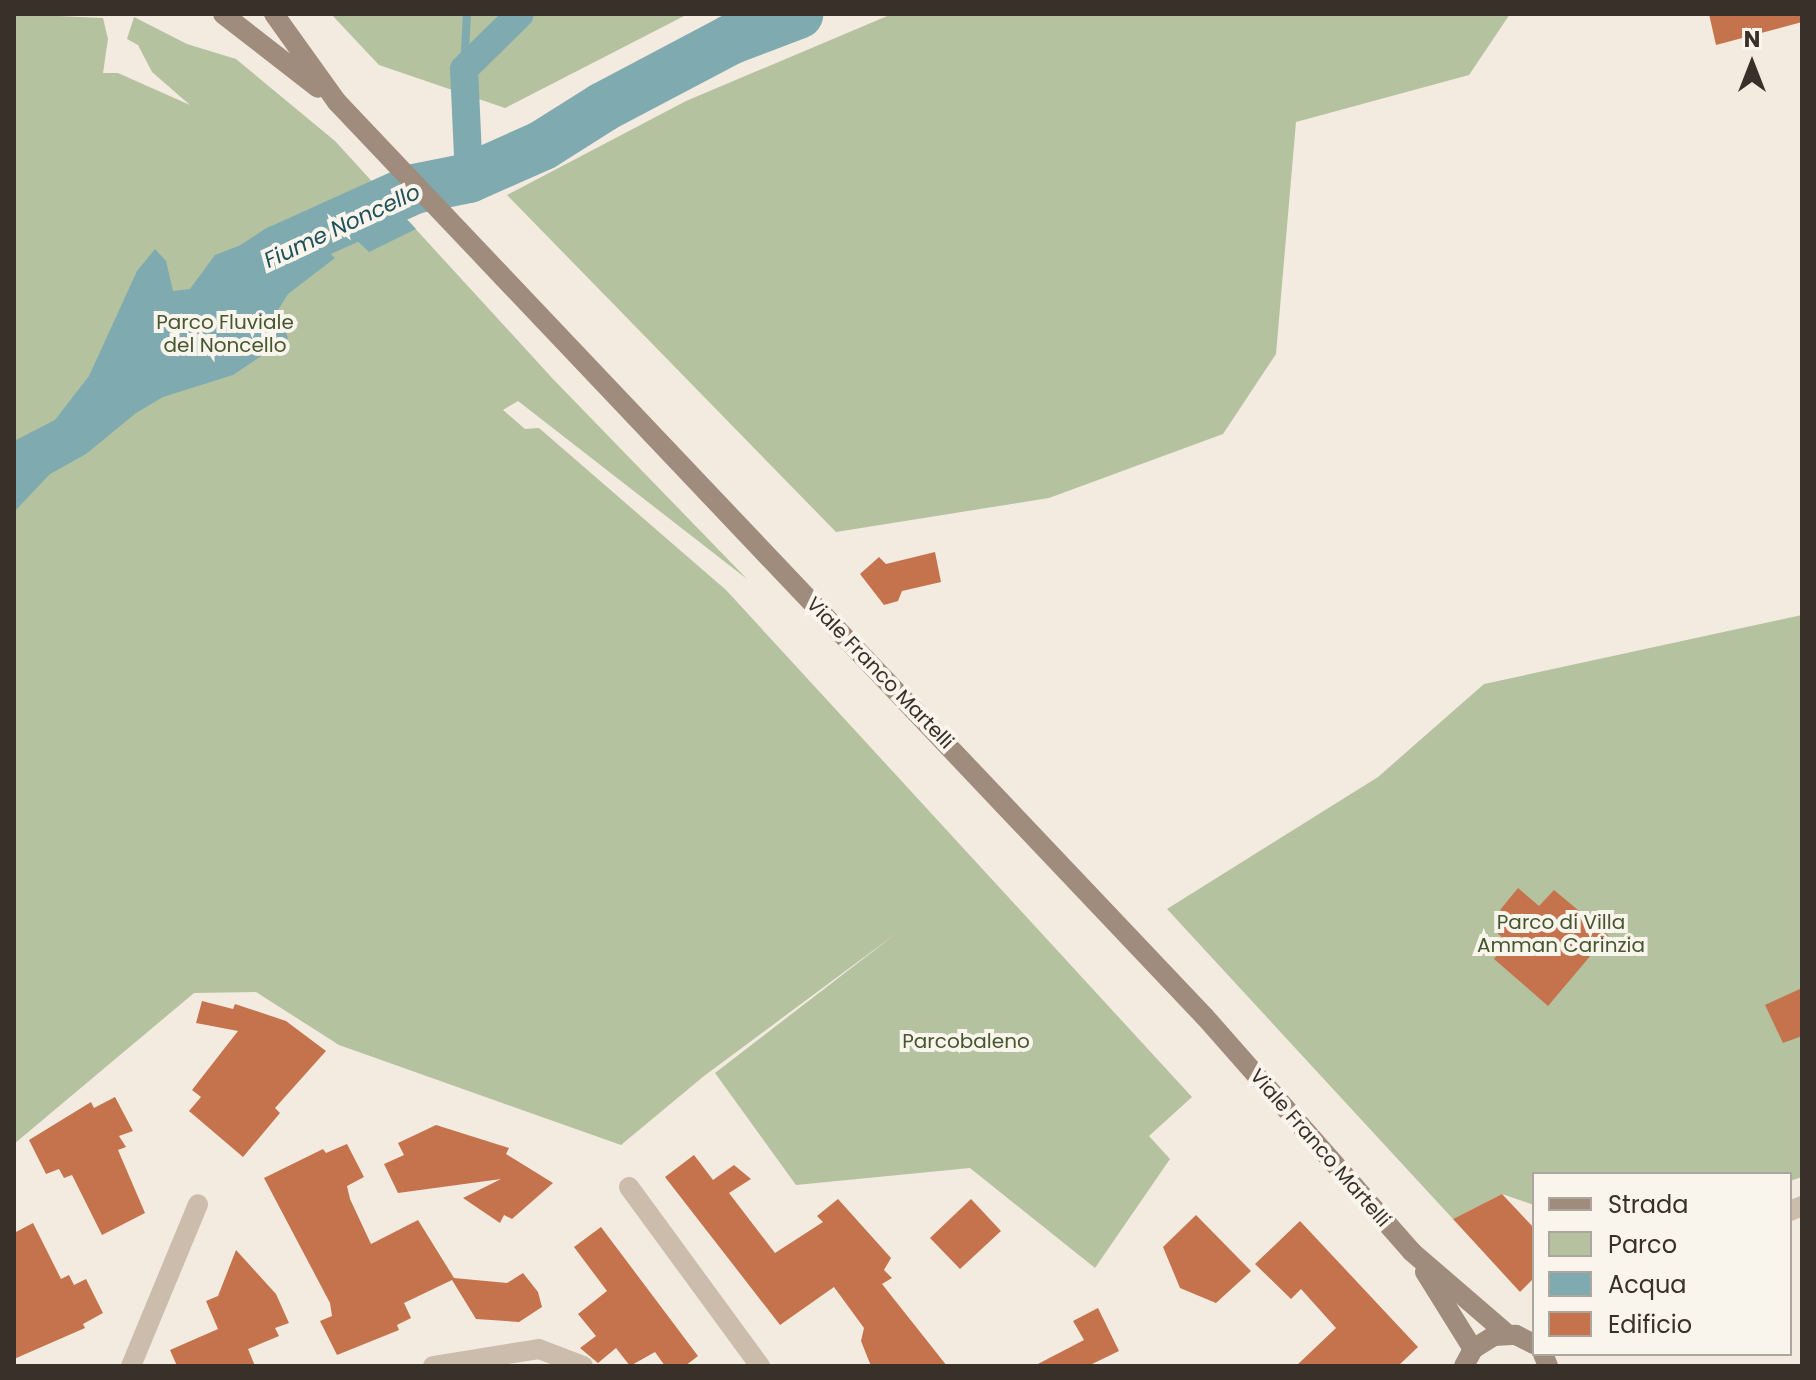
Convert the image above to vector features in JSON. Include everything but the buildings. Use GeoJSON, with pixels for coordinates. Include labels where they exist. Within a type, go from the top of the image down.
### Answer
{"type":"FeatureCollection","features":[{"type":"Feature","properties":{"kind":"main road","name":"Viale Franco Martelli"},"geometry":{"type":"LineString","coordinates":[[223,14],[337,102]]}},
{"type":"Feature","properties":{"kind":"main road","name":"Viale Franco Martelli"},"geometry":{"type":"LineString","coordinates":[[274,14],[337,102],[1205,1017],[1412,1252],[1507,1334]]}},
{"type":"Feature","properties":{"kind":"main road","name":"Viale Franco Martelli"},"geometry":{"type":"LineString","coordinates":[[1412,1252],[1469,1357]]}},
{"type":"Feature","properties":{"kind":"main road"},"geometry":{"type":"LineString","coordinates":[[1469,1357],[1507,1334],[1532,1343]]}},
{"type":"Feature","properties":{"kind":"street"},"geometry":{"type":"LineString","coordinates":[[629,1187],[760,1366]]}},
{"type":"Feature","properties":{"kind":"street"},"geometry":{"type":"LineString","coordinates":[[131,1366],[198,1204]]}},
{"type":"Feature","properties":{"kind":"street"},"geometry":{"type":"LineString","coordinates":[[433,1366],[539,1349],[583,1366]]}},
{"type":"Feature","properties":{"kind":"green space"},"geometry":{"type":"Polygon","coordinates":[[[14,14],[103,18],[108,39],[103,73],[118,73],[190,105],[152,72],[138,45],[127,39],[134,17],[187,44],[236,59],[335,141],[553,379],[747,579],[518,401],[503,410],[525,429],[539,428],[726,590],[1192,1097],[1149,1136],[1170,1159],[1095,1268],[970,1168],[796,1185],[715,1073],[898,932],[704,1076],[621,1145],[339,1045],[256,992],[194,993],[14,1144],[14,14]]]}},
{"type":"Feature","properties":{"kind":"green space"},"geometry":{"type":"Polygon","coordinates":[[[331,14],[688,14],[505,108],[379,65],[331,14]]]}},
{"type":"Feature","properties":{"kind":"green space"},"geometry":{"type":"Polygon","coordinates":[[[892,14],[1510,14],[1469,75],[1296,122],[1276,354],[1223,434],[1049,498],[836,532],[507,195],[686,101],[892,14]]]}},
{"type":"Feature","properties":{"kind":"green space","name":"Parco di Villa Amman Carinzia"},"geometry":{"type":"Polygon","coordinates":[[[1802,615],[1802,1177],[1792,1180],[1792,1172],[1532,1172],[1532,1204],[1502,1194],[1453,1219],[1167,909],[1378,777],[1484,684],[1802,615]]]}},
{"type":"Feature","properties":{"kind":"water"},"geometry":{"type":"Polygon","coordinates":[[[384,195],[416,229],[369,252],[324,209],[384,195]]]}},
{"type":"Feature","properties":{"kind":"water"},"geometry":{"type":"Polygon","coordinates":[[[298,223],[335,258],[288,294],[278,310],[288,338],[233,375],[163,397],[136,413],[86,454],[50,474],[14,512],[14,441],[55,420],[89,376],[137,271],[155,249],[166,261],[173,291],[190,289],[215,255],[298,223]]]}},
{"type":"Feature","properties":{"kind":"waterway"},"geometry":{"type":"LineString","coordinates":[[464,69],[467,14]]}},
{"type":"Feature","properties":{"kind":"waterway"},"geometry":{"type":"LineString","coordinates":[[469,178],[464,69],[520,14]]}},
{"type":"Feature","properties":{"kind":"waterway","name":"Fiume Noncello"},"geometry":{"type":"LineString","coordinates":[[251,268],[279,250],[414,189],[469,178],[543,145],[603,107],[732,39],[798,14]]}},
{"type":"Feature","properties":{"kind":"park label","name":"Parco Fluviale del Noncello"},"geometry":{"type":"Point","coordinates":[225,334]}},
{"type":"Feature","properties":{"kind":"park label","name":"Parcobaleno"},"geometry":{"type":"Point","coordinates":[966,1041]}}]}
